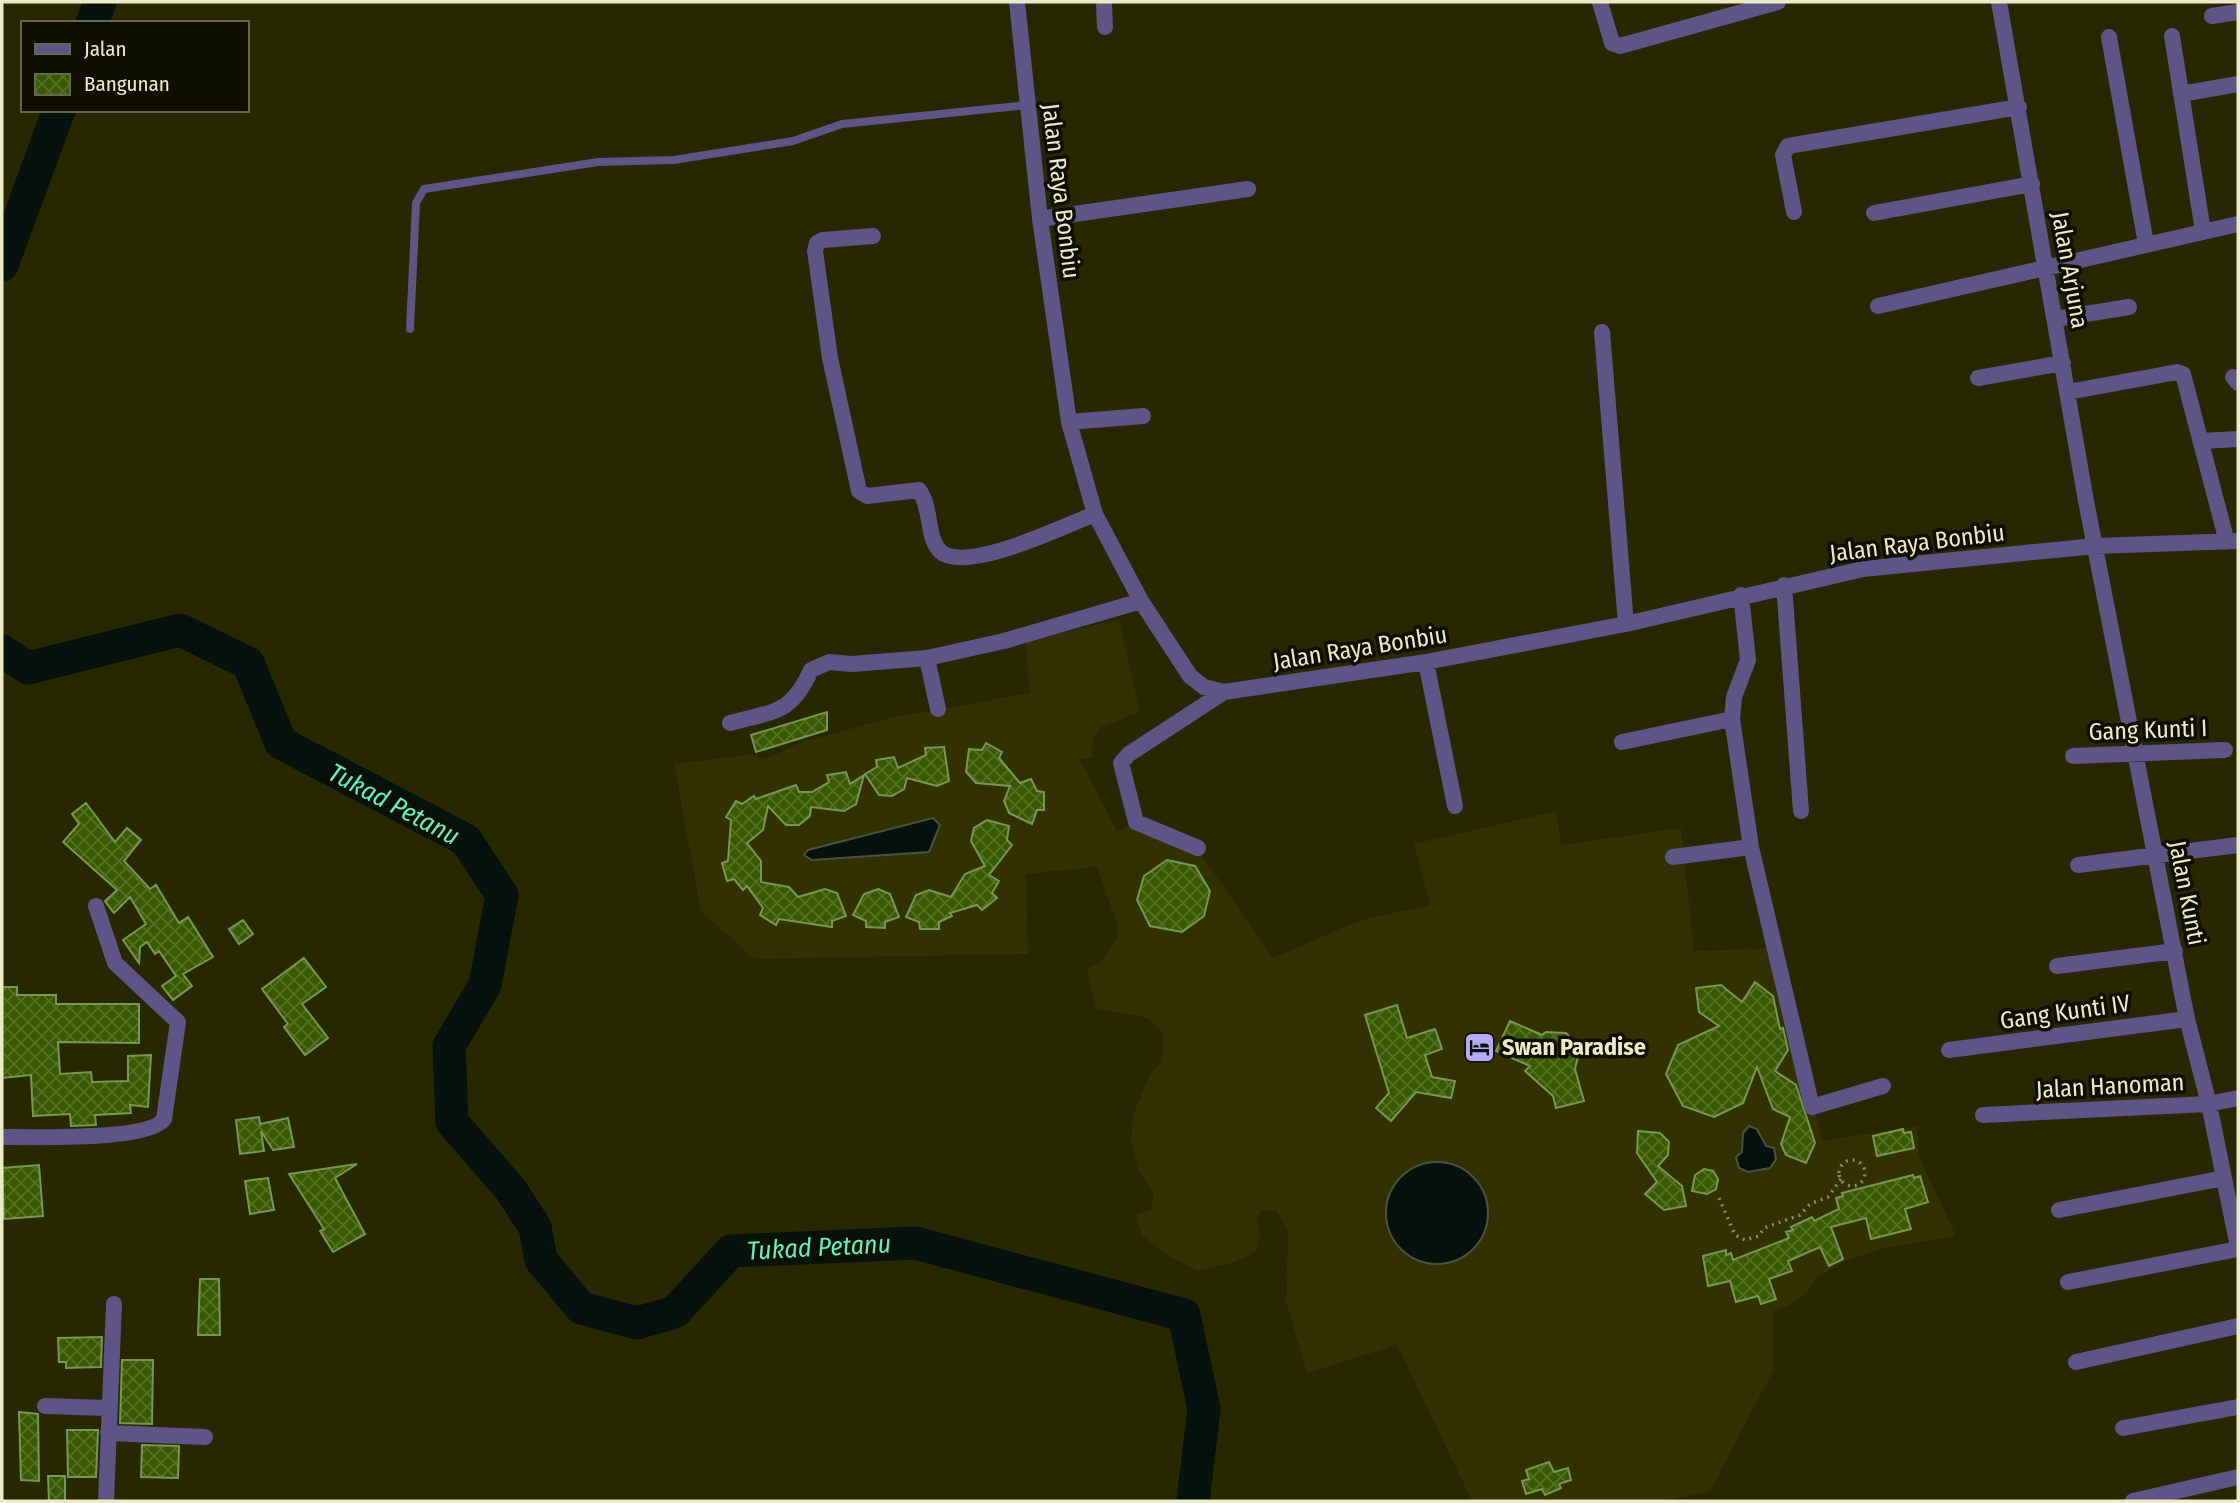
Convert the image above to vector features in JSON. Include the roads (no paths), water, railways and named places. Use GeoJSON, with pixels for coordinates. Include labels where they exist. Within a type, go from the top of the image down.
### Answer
{"type":"FeatureCollection","features":[{"type":"Feature","properties":{"kind":"street","name":"Jalan Raya Bonbiu"},"geometry":{"type":"LineString","coordinates":[[1017,2],[1040,219],[1069,422],[1095,514],[1141,601],[1191,677],[1204,687],[1224,692],[1426,663],[1626,624],[1784,585],[1911,562],[2095,547],[2233,542]]}},
{"type":"Feature","properties":{"kind":"street"},"geometry":{"type":"LineString","coordinates":[[1104,2],[1105,27]]}},
{"type":"Feature","properties":{"kind":"street"},"geometry":{"type":"LineString","coordinates":[[1600,2],[1612,43],[1620,46],[1778,2]]}},
{"type":"Feature","properties":{"kind":"street","name":"Jalan Arjuna"},"geometry":{"type":"LineString","coordinates":[[1998,2],[2019,107],[2095,547]]}},
{"type":"Feature","properties":{"kind":"street"},"geometry":{"type":"LineString","coordinates":[[2212,16],[2238,12]]}},
{"type":"Feature","properties":{"kind":"street"},"geometry":{"type":"LineString","coordinates":[[2172,36],[2203,231]]}},
{"type":"Feature","properties":{"kind":"street"},"geometry":{"type":"LineString","coordinates":[[2109,37],[2146,244]]}},
{"type":"Feature","properties":{"kind":"street"},"geometry":{"type":"LineString","coordinates":[[2181,94],[2238,84]]}},
{"type":"Feature","properties":{"kind":"street"},"geometry":{"type":"LineString","coordinates":[[1794,212],[1783,155],[1788,146],[2019,107]]}},
{"type":"Feature","properties":{"kind":"street"},"geometry":{"type":"LineString","coordinates":[[1874,213],[2032,184]]}},
{"type":"Feature","properties":{"kind":"street"},"geometry":{"type":"LineString","coordinates":[[1040,219],[1248,189]]}},
{"type":"Feature","properties":{"kind":"street"},"geometry":{"type":"LineString","coordinates":[[1878,306],[2238,224]]}},
{"type":"Feature","properties":{"kind":"street"},"geometry":{"type":"LineString","coordinates":[[873,236],[823,240],[817,243],[815,251],[831,358],[859,491],[867,496],[919,491],[924,498],[936,545],[948,556],[971,558],[1002,550],[1095,514]]}},
{"type":"Feature","properties":{"kind":"street"},"geometry":{"type":"LineString","coordinates":[[2055,319],[2129,307]]}},
{"type":"Feature","properties":{"kind":"street"},"geometry":{"type":"LineString","coordinates":[[1602,332],[1626,624]]}},
{"type":"Feature","properties":{"kind":"street"},"geometry":{"type":"LineString","coordinates":[[1978,378],[2063,363]]}},
{"type":"Feature","properties":{"kind":"street"},"geometry":{"type":"LineString","coordinates":[[2068,392],[2180,372],[2186,379],[2201,442],[2233,542]]}},
{"type":"Feature","properties":{"kind":"street"},"geometry":{"type":"LineString","coordinates":[[1069,422],[1143,416]]}},
{"type":"Feature","properties":{"kind":"street"},"geometry":{"type":"LineString","coordinates":[[2201,442],[2238,439]]}},
{"type":"Feature","properties":{"kind":"street","name":"Jalan Kunti"},"geometry":{"type":"LineString","coordinates":[[2095,547],[2187,1019],[2209,1104],[2238,1248]]}},
{"type":"Feature","properties":{"kind":"street"},"geometry":{"type":"LineString","coordinates":[[1784,585],[1801,811]]}},
{"type":"Feature","properties":{"kind":"street"},"geometry":{"type":"LineString","coordinates":[[1741,595],[1748,660],[1734,697],[1732,719],[1751,847],[1812,1107],[1883,1086]]}},
{"type":"Feature","properties":{"kind":"street"},"geometry":{"type":"LineString","coordinates":[[730,723],[784,708],[801,692],[811,670],[829,662],[852,664],[927,658],[1003,640],[1141,601]]}},
{"type":"Feature","properties":{"kind":"street"},"geometry":{"type":"LineString","coordinates":[[927,658],[938,709]]}},
{"type":"Feature","properties":{"kind":"street"},"geometry":{"type":"LineString","coordinates":[[1426,663],[1455,806]]}},
{"type":"Feature","properties":{"kind":"street"},"geometry":{"type":"LineString","coordinates":[[1198,848],[1136,822],[1121,763],[1129,754],[1224,692]]}},
{"type":"Feature","properties":{"kind":"street"},"geometry":{"type":"LineString","coordinates":[[1622,742],[1732,719]]}},
{"type":"Feature","properties":{"kind":"street","name":"Gang Kunti I"},"geometry":{"type":"LineString","coordinates":[[2073,756],[2225,750]]}},
{"type":"Feature","properties":{"kind":"street"},"geometry":{"type":"LineString","coordinates":[[2078,865],[2238,845]]}},
{"type":"Feature","properties":{"kind":"street"},"geometry":{"type":"LineString","coordinates":[[1673,857],[1751,847]]}},
{"type":"Feature","properties":{"kind":"street"},"geometry":{"type":"LineString","coordinates":[[2,1137],[82,1137],[150,1129],[164,1119],[178,1025],[176,1019],[116,963],[96,906]]}},
{"type":"Feature","properties":{"kind":"street"},"geometry":{"type":"LineString","coordinates":[[2057,966],[2175,951]]}},
{"type":"Feature","properties":{"kind":"street","name":"Gang Kunti IV"},"geometry":{"type":"LineString","coordinates":[[1949,1050],[2187,1019]]}},
{"type":"Feature","properties":{"kind":"street","name":"Jalan Hanoman"},"geometry":{"type":"LineString","coordinates":[[1983,1115],[2209,1104],[2238,1098]]}},
{"type":"Feature","properties":{"kind":"street"},"geometry":{"type":"LineString","coordinates":[[2059,1210],[2224,1178]]}},
{"type":"Feature","properties":{"kind":"street"},"geometry":{"type":"LineString","coordinates":[[2068,1282],[2238,1248]]}},
{"type":"Feature","properties":{"kind":"street"},"geometry":{"type":"LineString","coordinates":[[106,1501],[114,1304]]}},
{"type":"Feature","properties":{"kind":"street"},"geometry":{"type":"LineString","coordinates":[[2076,1362],[2238,1326]]}},
{"type":"Feature","properties":{"kind":"street"},"geometry":{"type":"LineString","coordinates":[[44,1406],[108,1408]]}},
{"type":"Feature","properties":{"kind":"street"},"geometry":{"type":"LineString","coordinates":[[2123,1428],[2238,1407]]}},
{"type":"Feature","properties":{"kind":"street"},"geometry":{"type":"LineString","coordinates":[[108,1433],[205,1437]]}},
{"type":"Feature","properties":{"kind":"street"},"geometry":{"type":"LineString","coordinates":[[2133,1501],[2238,1477]]}},
{"type":"Feature","properties":{"kind":"lane"},"geometry":{"type":"LineString","coordinates":[[410,329],[416,203],[424,189],[574,165],[674,160],[793,141],[842,124],[1027,105]]}},
{"type":"Feature","properties":{"kind":"waterway","name":"Tukad Petanu"},"geometry":{"type":"LineString","coordinates":[[93,21],[100,2]]}},
{"type":"Feature","properties":{"kind":"waterway","name":"Tukad Petanu"},"geometry":{"type":"LineString","coordinates":[[2,265],[58,112]]}},
{"type":"Feature","properties":{"kind":"waterway","name":"Tukad Petanu"},"geometry":{"type":"LineString","coordinates":[[2,651],[28,668],[180,630],[248,663],[281,743],[466,840],[502,895],[485,985],[449,1046],[452,1122],[511,1190],[535,1227],[541,1260],[581,1308],[637,1323],[675,1312],[731,1251],[915,1243],[1184,1315],[1204,1409],[1193,1501]]}},
{"type":"Feature","properties":{"kind":"place","name":"Swan Paradise"},"geometry":{"type":"Point","coordinates":[1479,1047]}}]}
